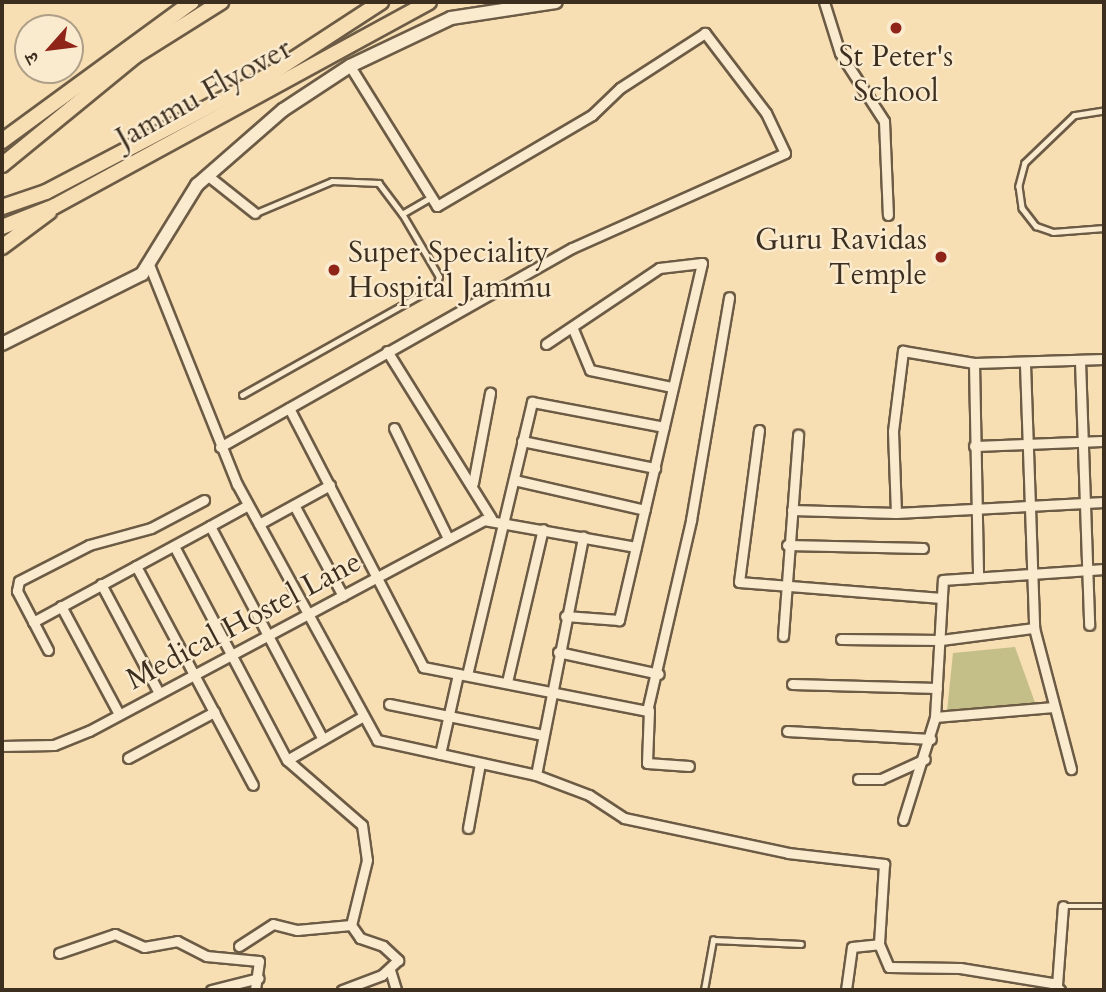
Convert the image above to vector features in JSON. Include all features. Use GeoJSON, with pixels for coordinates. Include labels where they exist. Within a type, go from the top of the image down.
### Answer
{"type":"FeatureCollection","features":[{"type":"Feature","properties":{"kind":"main road"},"geometry":{"type":"LineString","coordinates":[[2,141],[192,2]]}},
{"type":"Feature","properties":{"kind":"main road"},"geometry":{"type":"LineString","coordinates":[[2,165],[135,56],[221,2]]}},
{"type":"Feature","properties":{"kind":"main road","name":"Jammu Flyover"},"geometry":{"type":"LineString","coordinates":[[2,206],[46,192],[270,75],[381,2]]}},
{"type":"Feature","properties":{"kind":"main road","name":"Jammu Flyover"},"geometry":{"type":"LineString","coordinates":[[2,227],[55,206],[429,2]]}},
{"type":"Feature","properties":{"kind":"main road"},"geometry":{"type":"LineString","coordinates":[[2,247],[55,206]]}},
{"type":"Feature","properties":{"kind":"street"},"geometry":{"type":"LineString","coordinates":[[2,344],[150,267],[180,208],[207,175],[283,110],[349,66],[451,19],[556,2]]}},
{"type":"Feature","properties":{"kind":"street"},"geometry":{"type":"LineString","coordinates":[[824,2],[840,53],[884,121],[888,215]]}},
{"type":"Feature","properties":{"kind":"street"},"geometry":{"type":"LineString","coordinates":[[220,447],[572,248],[782,159],[785,150],[766,113],[705,33],[620,88],[592,115],[442,206],[430,198],[349,66]]}},
{"type":"Feature","properties":{"kind":"street"},"geometry":{"type":"LineString","coordinates":[[207,175],[255,213]]}},
{"type":"Feature","properties":{"kind":"street"},"geometry":{"type":"LineString","coordinates":[[546,344],[573,329],[646,275],[700,262],[655,468],[617,623],[565,616]]}},
{"type":"Feature","properties":{"kind":"street"},"geometry":{"type":"LineString","coordinates":[[150,267],[220,447],[248,505],[360,718],[386,745],[536,775],[589,795],[624,818],[788,853],[884,864],[879,944],[885,963],[899,971],[960,968],[1058,988],[1063,906]]}},
{"type":"Feature","properties":{"kind":"street"},"geometry":{"type":"LineString","coordinates":[[689,766],[647,762],[649,710],[659,674],[729,297]]}},
{"type":"Feature","properties":{"kind":"street"},"geometry":{"type":"LineString","coordinates":[[573,329],[590,370],[672,387]]}},
{"type":"Feature","properties":{"kind":"street"},"geometry":{"type":"LineString","coordinates":[[387,351],[472,483],[491,518],[636,547]]}},
{"type":"Feature","properties":{"kind":"street"},"geometry":{"type":"LineString","coordinates":[[896,513],[893,431],[903,351],[974,363],[1025,364],[1104,359]]}},
{"type":"Feature","properties":{"kind":"street"},"geometry":{"type":"LineString","coordinates":[[1080,361],[1085,442],[1089,625]]}},
{"type":"Feature","properties":{"kind":"street"},"geometry":{"type":"LineString","coordinates":[[974,363],[978,575]]}},
{"type":"Feature","properties":{"kind":"street"},"geometry":{"type":"LineString","coordinates":[[1025,364],[1033,506],[1034,628],[1071,769]]}},
{"type":"Feature","properties":{"kind":"street"},"geometry":{"type":"LineString","coordinates":[[472,483],[490,393]]}},
{"type":"Feature","properties":{"kind":"street"},"geometry":{"type":"LineString","coordinates":[[440,754],[447,717],[462,675],[522,441],[536,401],[664,427]]}},
{"type":"Feature","properties":{"kind":"street"},"geometry":{"type":"LineString","coordinates":[[289,408],[379,577],[419,662],[462,675],[649,710]]}},
{"type":"Feature","properties":{"kind":"street"},"geometry":{"type":"LineString","coordinates":[[394,428],[449,538]]}},
{"type":"Feature","properties":{"kind":"street"},"geometry":{"type":"LineString","coordinates":[[759,430],[738,580],[784,590],[941,598]]}},
{"type":"Feature","properties":{"kind":"street"},"geometry":{"type":"LineString","coordinates":[[783,636],[787,545],[798,435]]}},
{"type":"Feature","properties":{"kind":"street"},"geometry":{"type":"LineString","coordinates":[[522,441],[655,468]]}},
{"type":"Feature","properties":{"kind":"street"},"geometry":{"type":"LineString","coordinates":[[974,446],[1104,441]]}},
{"type":"Feature","properties":{"kind":"street"},"geometry":{"type":"LineString","coordinates":[[514,480],[645,510]]}},
{"type":"Feature","properties":{"kind":"street"},"geometry":{"type":"LineString","coordinates":[[259,524],[330,485]]}},
{"type":"Feature","properties":{"kind":"street"},"geometry":{"type":"LineString","coordinates":[[48,650],[33,622],[19,581],[89,545],[151,528],[204,500]]}},
{"type":"Feature","properties":{"kind":"street"},"geometry":{"type":"LineString","coordinates":[[792,510],[896,513],[1104,502]]}},
{"type":"Feature","properties":{"kind":"street"},"geometry":{"type":"LineString","coordinates":[[33,622],[248,505]]}},
{"type":"Feature","properties":{"kind":"street"},"geometry":{"type":"LineString","coordinates":[[294,505],[343,596]]}},
{"type":"Feature","properties":{"kind":"street","name":"Medical Hostel Lane"},"geometry":{"type":"LineString","coordinates":[[2,746],[54,745],[119,714],[491,518]]}},
{"type":"Feature","properties":{"kind":"street"},"geometry":{"type":"LineString","coordinates":[[210,526],[323,739]]}},
{"type":"Feature","properties":{"kind":"street"},"geometry":{"type":"LineString","coordinates":[[507,682],[543,529]]}},
{"type":"Feature","properties":{"kind":"street"},"geometry":{"type":"LineString","coordinates":[[536,775],[565,616],[583,537]]}},
{"type":"Feature","properties":{"kind":"street"},"geometry":{"type":"LineString","coordinates":[[787,545],[923,548]]}},
{"type":"Feature","properties":{"kind":"street"},"geometry":{"type":"LineString","coordinates":[[174,546],[287,760],[362,825],[368,860],[351,925],[360,938],[397,957],[390,970],[342,990]]}},
{"type":"Feature","properties":{"kind":"street"},"geometry":{"type":"LineString","coordinates":[[136,566],[253,785]]}},
{"type":"Feature","properties":{"kind":"street"},"geometry":{"type":"LineString","coordinates":[[902,820],[925,759],[936,717],[941,598],[946,578],[1104,569]]}},
{"type":"Feature","properties":{"kind":"street"},"geometry":{"type":"LineString","coordinates":[[101,584],[159,693]]}},
{"type":"Feature","properties":{"kind":"street"},"geometry":{"type":"LineString","coordinates":[[61,606],[119,714]]}},
{"type":"Feature","properties":{"kind":"street"},"geometry":{"type":"LineString","coordinates":[[841,639],[941,640],[1034,628]]}},
{"type":"Feature","properties":{"kind":"street"},"geometry":{"type":"LineString","coordinates":[[558,652],[659,674]]}},
{"type":"Feature","properties":{"kind":"street"},"geometry":{"type":"LineString","coordinates":[[792,684],[937,688]]}},
{"type":"Feature","properties":{"kind":"street"},"geometry":{"type":"LineString","coordinates":[[389,704],[543,735]]}},
{"type":"Feature","properties":{"kind":"street"},"geometry":{"type":"LineString","coordinates":[[936,717],[1054,707]]}},
{"type":"Feature","properties":{"kind":"street"},"geometry":{"type":"LineString","coordinates":[[128,758],[214,712]]}},
{"type":"Feature","properties":{"kind":"street"},"geometry":{"type":"LineString","coordinates":[[287,760],[360,718]]}},
{"type":"Feature","properties":{"kind":"street"},"geometry":{"type":"LineString","coordinates":[[787,731],[931,739]]}},
{"type":"Feature","properties":{"kind":"street"},"geometry":{"type":"LineString","coordinates":[[858,779],[881,779],[925,759]]}},
{"type":"Feature","properties":{"kind":"street"},"geometry":{"type":"LineString","coordinates":[[468,828],[480,763]]}},
{"type":"Feature","properties":{"kind":"street"},"geometry":{"type":"LineString","coordinates":[[239,946],[273,924],[297,930],[351,925]]}},
{"type":"Feature","properties":{"kind":"street"},"geometry":{"type":"LineString","coordinates":[[59,953],[115,934],[144,947],[177,942],[206,956],[259,961],[259,978],[255,990]]}},
{"type":"Feature","properties":{"kind":"street"},"geometry":{"type":"LineString","coordinates":[[846,990],[852,947],[879,944]]}},
{"type":"Feature","properties":{"kind":"street"},"geometry":{"type":"LineString","coordinates":[[390,970],[396,990]]}},
{"type":"Feature","properties":{"kind":"street"},"geometry":{"type":"LineString","coordinates":[[211,990],[259,978]]}},
{"type":"Feature","properties":{"kind":"lane"},"geometry":{"type":"LineString","coordinates":[[1104,111],[1074,116],[1031,156],[1019,186],[1022,208],[1036,226],[1053,232],[1104,228]]}},
{"type":"Feature","properties":{"kind":"lane"},"geometry":{"type":"LineString","coordinates":[[242,395],[436,286],[439,277],[386,189],[370,180],[332,181],[255,213]]}},
{"type":"Feature","properties":{"kind":"lane"},"geometry":{"type":"LineString","coordinates":[[402,214],[430,198]]}},
{"type":"Feature","properties":{"kind":"lane"},"geometry":{"type":"LineString","coordinates":[[1063,906],[1104,906]]}},
{"type":"Feature","properties":{"kind":"lane"},"geometry":{"type":"LineString","coordinates":[[704,990],[713,940],[800,944]]}},
{"type":"Feature","properties":{"kind":"shaded area"},"geometry":{"type":"Polygon","coordinates":[[[1015,647],[1038,711],[946,721],[953,653],[1015,647]]]}},
{"type":"Feature","properties":{"kind":"place","name":"St Peter's School"},"geometry":{"type":"Point","coordinates":[896,28]}},
{"type":"Feature","properties":{"kind":"place","name":"Guru Ravidas Temple"},"geometry":{"type":"Point","coordinates":[941,257]}},
{"type":"Feature","properties":{"kind":"place","name":"Super Speciality Hospital Jammu"},"geometry":{"type":"Point","coordinates":[334,270]}}]}
